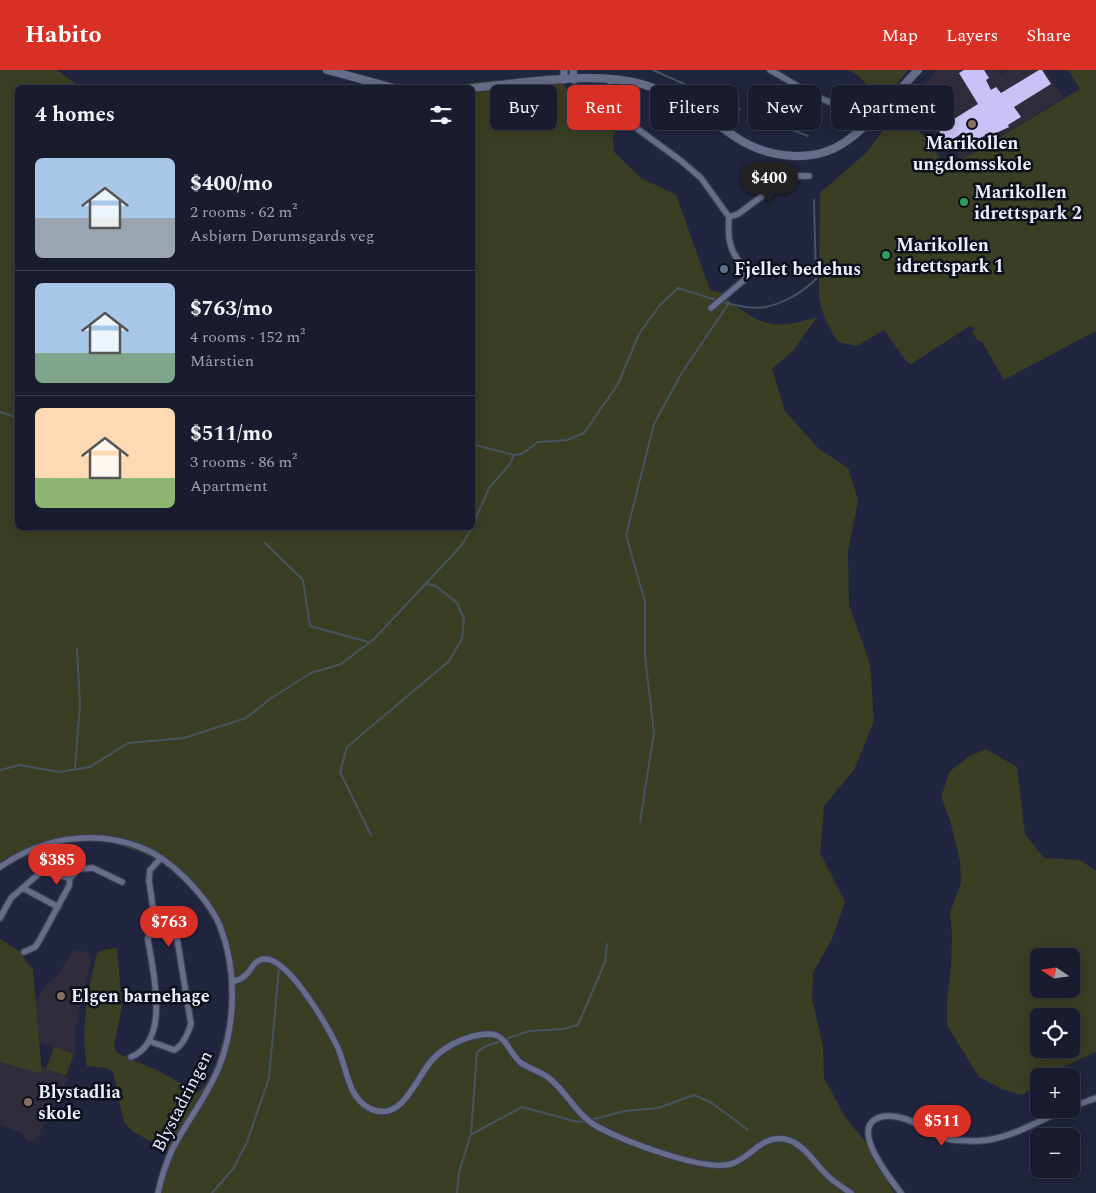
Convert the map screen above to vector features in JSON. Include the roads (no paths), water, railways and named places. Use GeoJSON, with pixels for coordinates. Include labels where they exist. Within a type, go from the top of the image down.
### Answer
{"type":"FeatureCollection","features":[{"type":"Feature","properties":{"kind":"main road"},"geometry":{"type":"LineString","coordinates":[[328,70],[383,85]]}},
{"type":"Feature","properties":{"kind":"main road"},"geometry":{"type":"LineString","coordinates":[[475,88],[564,80],[611,80],[635,83],[664,92],[696,108],[750,145],[773,153],[793,156],[822,152],[844,143],[868,123],[918,70]]}},
{"type":"Feature","properties":{"kind":"street"},"geometry":{"type":"LineString","coordinates":[[564,70],[564,80]]}},
{"type":"Feature","properties":{"kind":"street"},"geometry":{"type":"LineString","coordinates":[[573,70],[574,80]]}},
{"type":"Feature","properties":{"kind":"street"},"geometry":{"type":"LineString","coordinates":[[770,70],[831,102]]}},
{"type":"Feature","properties":{"kind":"street"},"geometry":{"type":"LineString","coordinates":[[611,80],[609,98],[613,111],[680,160],[701,178],[729,217],[728,228],[731,248],[743,266],[746,275],[743,281],[711,308]]}},
{"type":"Feature","properties":{"kind":"street"},"geometry":{"type":"LineString","coordinates":[[729,217],[738,214],[784,180],[792,176],[809,176]]}},
{"type":"Feature","properties":{"kind":"street","name":"Blystadringen"},"geometry":{"type":"LineString","coordinates":[[0,867],[22,853],[67,838],[100,838],[142,848],[175,868],[194,887],[219,925],[226,948],[232,982],[232,1008],[226,1047],[212,1084],[172,1151],[158,1193]]}},
{"type":"Feature","properties":{"kind":"street"},"geometry":{"type":"LineString","coordinates":[[36,848],[37,859],[42,871]]}},
{"type":"Feature","properties":{"kind":"street"},"geometry":{"type":"LineString","coordinates":[[149,1041],[174,1050],[178,1048],[191,1024],[175,926],[156,913],[153,908],[149,880],[150,870],[161,858]]}},
{"type":"Feature","properties":{"kind":"street"},"geometry":{"type":"LineString","coordinates":[[24,952],[35,947],[69,886],[70,878],[79,869],[93,868],[122,882]]}},
{"type":"Feature","properties":{"kind":"street"},"geometry":{"type":"LineString","coordinates":[[42,871],[70,878]]}},
{"type":"Feature","properties":{"kind":"street"},"geometry":{"type":"LineString","coordinates":[[0,918],[12,898],[42,871]]}},
{"type":"Feature","properties":{"kind":"street"},"geometry":{"type":"LineString","coordinates":[[23,888],[58,907]]}},
{"type":"Feature","properties":{"kind":"street"},"geometry":{"type":"LineString","coordinates":[[132,1057],[139,1054],[149,1041],[157,1009],[148,940],[149,930],[156,913]]}},
{"type":"Feature","properties":{"kind":"street"},"geometry":{"type":"LineString","coordinates":[[232,982],[243,978],[258,960],[268,959],[283,966],[303,991],[337,1044],[351,1087],[356,1096],[365,1106],[377,1112],[390,1111],[399,1106],[426,1067],[441,1051],[470,1038],[489,1034],[505,1040],[520,1061],[551,1079],[582,1115],[601,1128],[663,1153],[716,1166],[736,1162],[767,1141],[785,1139],[801,1147],[826,1174],[851,1193]]}},
{"type":"Feature","properties":{"kind":"street"},"geometry":{"type":"LineString","coordinates":[[1080,1104],[1096,1098]]}},
{"type":"Feature","properties":{"kind":"street"},"geometry":{"type":"LineString","coordinates":[[901,1193],[882,1166],[867,1137],[867,1130],[874,1119],[883,1116],[901,1117],[920,1124],[940,1136],[979,1141],[1018,1131],[1046,1118]]}},
{"type":"Feature","properties":{"kind":"waterway"},"geometry":{"type":"LineString","coordinates":[[653,70],[740,109]]}},
{"type":"Feature","properties":{"kind":"waterway"},"geometry":{"type":"LineString","coordinates":[[792,130],[808,136]]}},
{"type":"Feature","properties":{"kind":"waterway"},"geometry":{"type":"LineString","coordinates":[[475,520],[489,488],[510,464],[514,455],[522,454],[538,442],[567,440],[584,433],[618,384],[639,334],[659,306],[678,288],[734,305],[756,308],[786,300],[799,293],[816,279],[814,200]]}},
{"type":"Feature","properties":{"kind":"waterway"},"geometry":{"type":"LineString","coordinates":[[640,822],[654,732],[645,657],[645,602],[626,535],[654,424],[681,374],[729,303]]}},
{"type":"Feature","properties":{"kind":"waterway"},"geometry":{"type":"LineString","coordinates":[[0,412],[15,417]]}},
{"type":"Feature","properties":{"kind":"waterway"},"geometry":{"type":"LineString","coordinates":[[475,445],[514,455]]}},
{"type":"Feature","properties":{"kind":"waterway"},"geometry":{"type":"LineString","coordinates":[[0,770],[20,765],[59,772],[90,767],[128,743],[184,738],[246,718],[270,699],[311,673],[341,664],[374,639],[461,546],[471,530]]}},
{"type":"Feature","properties":{"kind":"waterway"},"geometry":{"type":"LineString","coordinates":[[265,543],[303,580],[310,626],[368,642]]}},
{"type":"Feature","properties":{"kind":"waterway"},"geometry":{"type":"LineString","coordinates":[[371,835],[340,772],[347,747],[449,661],[462,639],[464,619],[457,603],[436,586],[428,584]]}},
{"type":"Feature","properties":{"kind":"waterway"},"geometry":{"type":"LineString","coordinates":[[75,768],[80,705],[77,649]]}},
{"type":"Feature","properties":{"kind":"waterway"},"geometry":{"type":"LineString","coordinates":[[506,1039],[529,1031],[563,1029],[578,1025],[605,962],[607,944]]}},
{"type":"Feature","properties":{"kind":"waterway"},"geometry":{"type":"LineString","coordinates":[[212,1193],[233,1169],[247,1142],[269,1078],[279,968]]}},
{"type":"Feature","properties":{"kind":"waterway"},"geometry":{"type":"LineString","coordinates":[[457,1193],[459,1172],[471,1134],[477,1052],[486,1046],[501,1041]]}},
{"type":"Feature","properties":{"kind":"waterway"},"geometry":{"type":"LineString","coordinates":[[590,1120],[625,1111],[658,1108],[694,1095],[712,1103],[748,1130]]}},
{"type":"Feature","properties":{"kind":"waterway"},"geometry":{"type":"LineString","coordinates":[[472,1134],[522,1107],[578,1122],[585,1121]]}},
{"type":"Feature","properties":{"kind":"place","name":"Marikollen ungdomsskole"},"geometry":{"type":"Point","coordinates":[972,124]}},
{"type":"Feature","properties":{"kind":"place","name":"Marikollen idrettspark 2"},"geometry":{"type":"Point","coordinates":[964,202]}},
{"type":"Feature","properties":{"kind":"place","name":"Marikollen idrettspark 1"},"geometry":{"type":"Point","coordinates":[886,255]}},
{"type":"Feature","properties":{"kind":"place","name":"Fjellet bedehus"},"geometry":{"type":"Point","coordinates":[724,269]}},
{"type":"Feature","properties":{"kind":"place","name":"Elgen barnehage"},"geometry":{"type":"Point","coordinates":[61,996]}},
{"type":"Feature","properties":{"kind":"place","name":"Blystadlia skole"},"geometry":{"type":"Point","coordinates":[28,1102]}}]}
